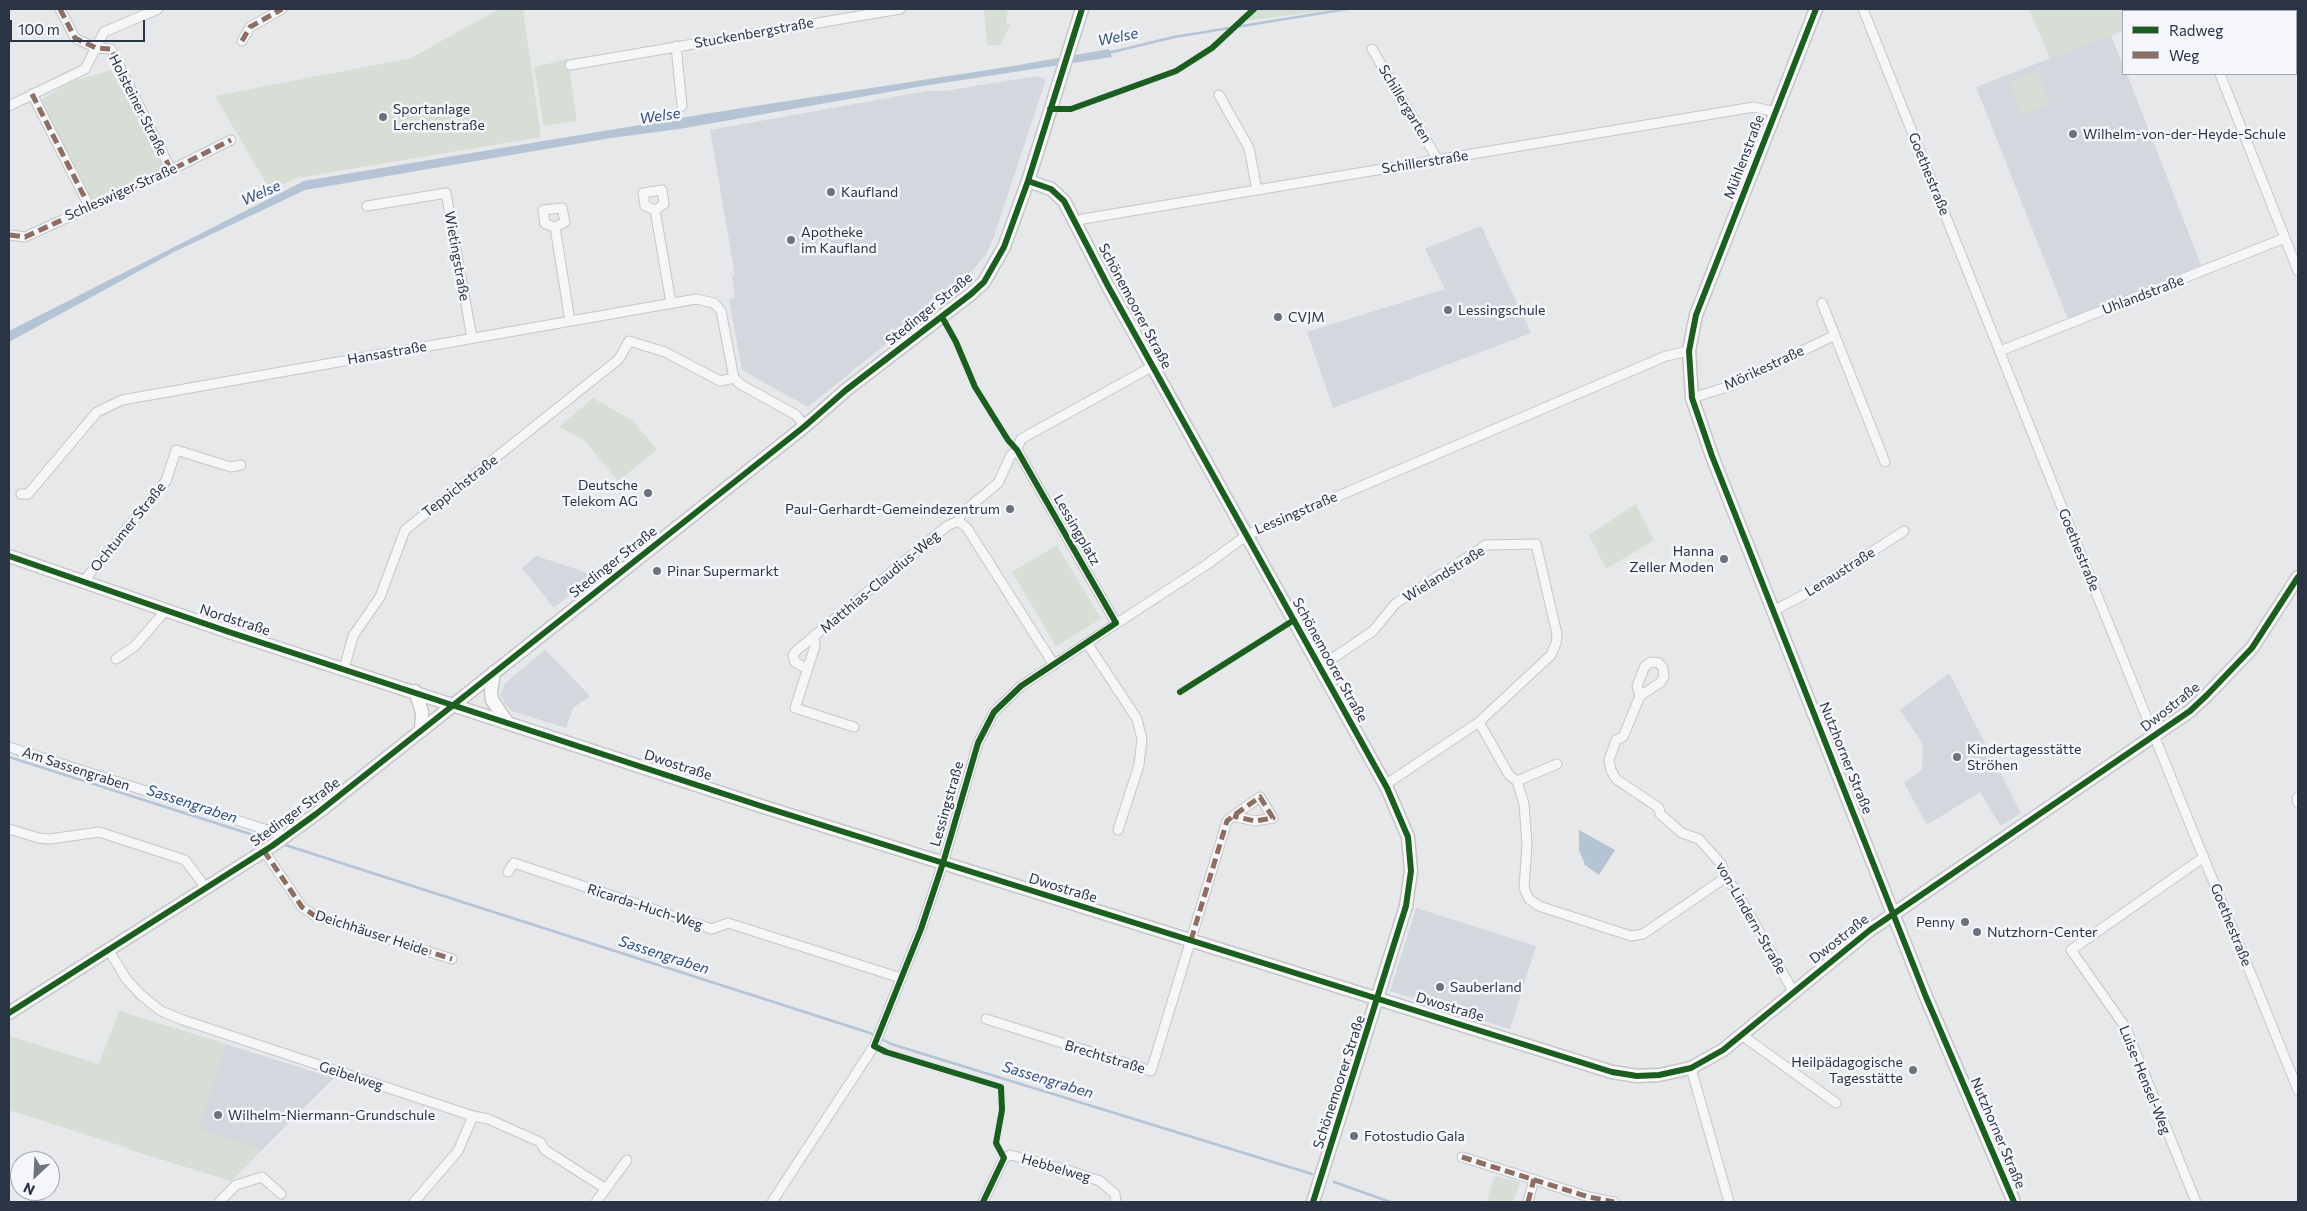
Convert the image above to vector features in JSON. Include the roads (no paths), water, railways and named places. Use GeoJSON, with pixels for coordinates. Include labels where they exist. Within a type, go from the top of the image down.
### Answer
{"type":"FeatureCollection","features":[{"type":"Feature","properties":{"kind":"street","name":"Holsteiner Straße"},"geometry":{"type":"LineString","coordinates":[[60,9],[75,38],[96,48],[111,49],[171,170]]}},
{"type":"Feature","properties":{"kind":"street"},"geometry":{"type":"LineString","coordinates":[[9,106],[85,69],[104,32],[158,9]]}},
{"type":"Feature","properties":{"kind":"street"},"geometry":{"type":"LineString","coordinates":[[242,41],[250,27],[282,9]]}},
{"type":"Feature","properties":{"kind":"street","name":"Stuckenbergstraße"},"geometry":{"type":"LineString","coordinates":[[570,65],[894,9]]}},
{"type":"Feature","properties":{"kind":"street","name":"Stedinger Straße"},"geometry":{"type":"LineString","coordinates":[[9,1013],[276,843],[805,426],[846,390],[942,317],[984,282],[1004,247],[1028,182],[1082,9]]}},
{"type":"Feature","properties":{"kind":"street","name":"Mühlenstraße"},"geometry":{"type":"LineString","coordinates":[[1696,315],[1816,9]]}},
{"type":"Feature","properties":{"kind":"street","name":"Goethestraße"},"geometry":{"type":"LineString","coordinates":[[1863,9],[2298,1090]]}},
{"type":"Feature","properties":{"kind":"street","name":"Stuckenbergstraße"},"geometry":{"type":"LineString","coordinates":[[676,46],[682,106]]}},
{"type":"Feature","properties":{"kind":"street","name":"Schillergarten"},"geometry":{"type":"LineString","coordinates":[[1372,49],[1438,160]]}},
{"type":"Feature","properties":{"kind":"street"},"geometry":{"type":"LineString","coordinates":[[2220,75],[2298,271]]}},
{"type":"Feature","properties":{"kind":"street"},"geometry":{"type":"LineString","coordinates":[[32,94],[89,206]]}},
{"type":"Feature","properties":{"kind":"street"},"geometry":{"type":"LineString","coordinates":[[1219,95],[1249,148],[1257,190]]}},
{"type":"Feature","properties":{"kind":"street","name":"Schillerstraße"},"geometry":{"type":"LineString","coordinates":[[1076,223],[1083,219],[1754,107],[1775,112]]}},
{"type":"Feature","properties":{"kind":"street","name":"Schleswiger Straße"},"geometry":{"type":"LineString","coordinates":[[10,235],[25,237],[171,170],[231,140]]}},
{"type":"Feature","properties":{"kind":"street","name":"Schönemoorer Straße"},"geometry":{"type":"LineString","coordinates":[[1028,182],[1058,194],[1076,223],[1385,785],[1408,837],[1411,871],[1406,906],[1314,1202]]}},
{"type":"Feature","properties":{"kind":"street","name":"Wietingstraße"},"geometry":{"type":"LineString","coordinates":[[367,206],[446,193],[472,338]]}},
{"type":"Feature","properties":{"kind":"street"},"geometry":{"type":"LineString","coordinates":[[655,210],[671,303]]}},
{"type":"Feature","properties":{"kind":"street"},"geometry":{"type":"LineString","coordinates":[[555,228],[570,321]]}},
{"type":"Feature","properties":{"kind":"street","name":"Uhlandstraße"},"geometry":{"type":"LineString","coordinates":[[2000,351],[2285,238]]}},
{"type":"Feature","properties":{"kind":"street","name":"Hansastraße"},"geometry":{"type":"LineString","coordinates":[[21,494],[28,494],[97,412],[108,405],[122,400],[671,303],[696,299],[714,303],[721,311],[734,378]]}},
{"type":"Feature","properties":{"kind":"street"},"geometry":{"type":"LineString","coordinates":[[1822,303],[1884,462]]}},
{"type":"Feature","properties":{"kind":"street","name":"Nutzhorner Straße"},"geometry":{"type":"LineString","coordinates":[[1696,315],[1689,351],[1692,398],[1706,440],[1775,610],[1926,997],[2014,1202]]}},
{"type":"Feature","properties":{"kind":"street","name":"Mörikestraße"},"geometry":{"type":"LineString","coordinates":[[1692,398],[1730,386],[1835,335]]}},
{"type":"Feature","properties":{"kind":"street","name":"Teppichstraße"},"geometry":{"type":"LineString","coordinates":[[344,669],[353,636],[380,597],[405,530],[619,359],[629,341],[665,352],[720,381],[734,378]]}},
{"type":"Feature","properties":{"kind":"street","name":"Lessingstraße"},"geometry":{"type":"LineString","coordinates":[[772,1202],[874,1046],[921,929],[943,863],[978,743],[994,712],[1021,686],[1206,565],[1246,535],[1666,356],[1689,351]]}},
{"type":"Feature","properties":{"kind":"street","name":"Matthias-Claudius-Weg"},"geometry":{"type":"LineString","coordinates":[[807,669],[795,662],[793,655],[947,526],[958,521],[962,513],[998,483],[1011,455],[1017,450],[1021,439],[1153,366]]}},
{"type":"Feature","properties":{"kind":"street"},"geometry":{"type":"LineString","coordinates":[[734,378],[740,384],[796,415],[805,426]]}},
{"type":"Feature","properties":{"kind":"street","name":"Ochtumer Straße"},"geometry":{"type":"LineString","coordinates":[[83,582],[166,481],[176,450],[231,467],[241,465]]}},
{"type":"Feature","properties":{"kind":"street","name":"Lessingplatz"},"geometry":{"type":"LineString","coordinates":[[1017,450],[1116,623]]}},
{"type":"Feature","properties":{"kind":"street"},"geometry":{"type":"LineString","coordinates":[[958,521],[967,528],[1054,665]]}},
{"type":"Feature","properties":{"kind":"street","name":"Lenaustraße"},"geometry":{"type":"LineString","coordinates":[[1775,610],[1811,591],[1904,532]]}},
{"type":"Feature","properties":{"kind":"street","name":"Wielandstraße"},"geometry":{"type":"LineString","coordinates":[[1320,667],[1373,632],[1395,604],[1486,545],[1536,544],[1557,634],[1556,643],[1551,655],[1479,722],[1385,785]]}},
{"type":"Feature","properties":{"kind":"street","name":"Nordstraße"},"geometry":{"type":"LineString","coordinates":[[9,556],[166,610],[454,704]]}},
{"type":"Feature","properties":{"kind":"street","name":"Dwostraße"},"geometry":{"type":"LineString","coordinates":[[454,704],[943,863],[1612,1072],[1637,1076],[1659,1075],[1690,1068],[1723,1050],[1743,1036],[1793,991],[1893,913],[2190,711],[2252,648],[2298,577]]}},
{"type":"Feature","properties":{"kind":"street"},"geometry":{"type":"LineString","coordinates":[[116,659],[135,646],[166,610]]}},
{"type":"Feature","properties":{"kind":"street","name":"Matthias-Claudius-Weg"},"geometry":{"type":"LineString","coordinates":[[814,637],[815,646],[795,708],[854,727]]}},
{"type":"Feature","properties":{"kind":"street"},"geometry":{"type":"LineString","coordinates":[[1088,643],[1137,719],[1142,739],[1139,765],[1118,830]]}},
{"type":"Feature","properties":{"kind":"street"},"geometry":{"type":"LineString","coordinates":[[494,672],[492,700],[507,722]]}},
{"type":"Feature","properties":{"kind":"street"},"geometry":{"type":"LineString","coordinates":[[415,691],[422,712],[420,731]]}},
{"type":"Feature","properties":{"kind":"street","name":"von-Lindern-Straße"},"geometry":{"type":"LineString","coordinates":[[1640,696],[1624,737],[1616,740],[1608,760],[1610,770],[1616,779],[1659,808],[1660,814],[1682,833],[1699,839],[1722,865],[1725,878],[1735,889],[1793,991]]}},
{"type":"Feature","properties":{"kind":"street"},"geometry":{"type":"LineString","coordinates":[[1479,722],[1509,775],[1517,781],[1524,804],[1527,845],[1524,888],[1529,899],[1539,906],[1631,936],[1643,934],[1725,878]]}},
{"type":"Feature","properties":{"kind":"street","name":"Am Sassengraben"},"geometry":{"type":"LineString","coordinates":[[9,747],[276,843]]}},
{"type":"Feature","properties":{"kind":"street"},"geometry":{"type":"LineString","coordinates":[[1517,781],[1556,764]]}},
{"type":"Feature","properties":{"kind":"street"},"geometry":{"type":"LineString","coordinates":[[2298,797],[2298,804]]}},
{"type":"Feature","properties":{"kind":"street"},"geometry":{"type":"LineString","coordinates":[[1191,940],[1227,821],[1233,816]]}},
{"type":"Feature","properties":{"kind":"street"},"geometry":{"type":"LineString","coordinates":[[9,829],[39,838],[50,839],[100,832],[185,860],[206,888]]}},
{"type":"Feature","properties":{"kind":"street","name":"Deichhäuser Heide"},"geometry":{"type":"LineString","coordinates":[[276,843],[302,907],[315,916],[452,959]]}},
{"type":"Feature","properties":{"kind":"street","name":"Luise-Hensel-Weg"},"geometry":{"type":"LineString","coordinates":[[2196,1202],[2126,1028],[2071,950],[2204,857]]}},
{"type":"Feature","properties":{"kind":"street","name":"Ricarda-Huch-Weg"},"geometry":{"type":"LineString","coordinates":[[508,872],[514,864],[712,929],[728,923],[901,978]]}},
{"type":"Feature","properties":{"kind":"street","name":"Brechtstraße"},"geometry":{"type":"LineString","coordinates":[[986,1019],[1151,1071],[1191,940]]}},
{"type":"Feature","properties":{"kind":"street","name":"Geibelweg"},"geometry":{"type":"LineString","coordinates":[[108,949],[127,980],[161,1011],[183,1020],[473,1116],[488,1119],[540,1142],[545,1150],[606,1188]]}},
{"type":"Feature","properties":{"kind":"street"},"geometry":{"type":"LineString","coordinates":[[1743,1036],[1836,1103]]}},
{"type":"Feature","properties":{"kind":"street"},"geometry":{"type":"LineString","coordinates":[[1690,1068],[1729,1202]]}},
{"type":"Feature","properties":{"kind":"street"},"geometry":{"type":"LineString","coordinates":[[414,1202],[458,1151],[473,1116]]}},
{"type":"Feature","properties":{"kind":"street","name":"Hebbelweg"},"geometry":{"type":"LineString","coordinates":[[983,1202],[1004,1158],[1010,1155],[1062,1168],[1100,1181],[1116,1194],[1116,1202]]}},
{"type":"Feature","properties":{"kind":"street"},"geometry":{"type":"LineString","coordinates":[[1462,1157],[1534,1180],[1614,1202]]}},
{"type":"Feature","properties":{"kind":"street"},"geometry":{"type":"LineString","coordinates":[[596,1202],[627,1160]]}},
{"type":"Feature","properties":{"kind":"street"},"geometry":{"type":"LineString","coordinates":[[219,1202],[236,1186],[262,1177],[281,1194]]}},
{"type":"Feature","properties":{"kind":"street"},"geometry":{"type":"LineString","coordinates":[[1528,1202],[1534,1180]]}},
{"type":"Feature","properties":{"kind":"water"},"geometry":{"type":"Polygon","coordinates":[[[1109,49],[1112,57],[923,86],[679,129],[611,138],[305,190],[174,252],[9,342],[9,331],[304,181],[1109,49]]]}},
{"type":"Feature","properties":{"kind":"water"},"geometry":{"type":"Polygon","coordinates":[[[1579,830],[1615,850],[1599,875],[1585,865],[1579,850],[1579,830]]]}},
{"type":"Feature","properties":{"kind":"waterway","name":"Welse"},"geometry":{"type":"LineString","coordinates":[[1108,53],[1174,37],[1347,9]]}},
{"type":"Feature","properties":{"kind":"waterway","name":"Sassengraben"},"geometry":{"type":"LineString","coordinates":[[9,757],[272,841]]}},
{"type":"Feature","properties":{"kind":"waterway","name":"Sassengraben"},"geometry":{"type":"LineString","coordinates":[[282,844],[870,1033],[891,1044],[1312,1174]]}},
{"type":"Feature","properties":{"kind":"waterway","name":"Sassengraben"},"geometry":{"type":"LineString","coordinates":[[1334,1182],[1390,1202]]}},
{"type":"Feature","properties":{"kind":"place","name":"Sportanlage Lerchenstraße"},"geometry":{"type":"Point","coordinates":[383,117]}},
{"type":"Feature","properties":{"kind":"place","name":"Wilhelm-von-der-Heyde-Schule"},"geometry":{"type":"Point","coordinates":[2073,134]}},
{"type":"Feature","properties":{"kind":"place","name":"Kaufland"},"geometry":{"type":"Point","coordinates":[831,192]}},
{"type":"Feature","properties":{"kind":"place","name":"Apotheke im Kaufland"},"geometry":{"type":"Point","coordinates":[791,240]}},
{"type":"Feature","properties":{"kind":"place","name":"Lessingschule"},"geometry":{"type":"Point","coordinates":[1448,310]}},
{"type":"Feature","properties":{"kind":"place","name":"CVJM"},"geometry":{"type":"Point","coordinates":[1278,317]}},
{"type":"Feature","properties":{"kind":"place","name":"Deutsche Telekom AG"},"geometry":{"type":"Point","coordinates":[648,493]}},
{"type":"Feature","properties":{"kind":"place","name":"Paul-Gerhardt-Gemeindezentrum"},"geometry":{"type":"Point","coordinates":[1010,509]}},
{"type":"Feature","properties":{"kind":"place","name":"Hanna Zeller Moden"},"geometry":{"type":"Point","coordinates":[1724,559]}},
{"type":"Feature","properties":{"kind":"place","name":"Pinar Supermarkt"},"geometry":{"type":"Point","coordinates":[657,571]}},
{"type":"Feature","properties":{"kind":"place","name":"Kindertagesstätte Ströhen"},"geometry":{"type":"Point","coordinates":[1957,757]}},
{"type":"Feature","properties":{"kind":"place","name":"Penny"},"geometry":{"type":"Point","coordinates":[1965,922]}},
{"type":"Feature","properties":{"kind":"place","name":"Nutzhorn-Center"},"geometry":{"type":"Point","coordinates":[1977,932]}},
{"type":"Feature","properties":{"kind":"place","name":"Sauberland"},"geometry":{"type":"Point","coordinates":[1440,987]}},
{"type":"Feature","properties":{"kind":"place","name":"Heilpädagogische Tagesstätte"},"geometry":{"type":"Point","coordinates":[1913,1070]}},
{"type":"Feature","properties":{"kind":"place","name":"Wilhelm-Niermann-Grundschule"},"geometry":{"type":"Point","coordinates":[218,1115]}},
{"type":"Feature","properties":{"kind":"place","name":"Fotostudio Gala"},"geometry":{"type":"Point","coordinates":[1354,1136]}}]}
